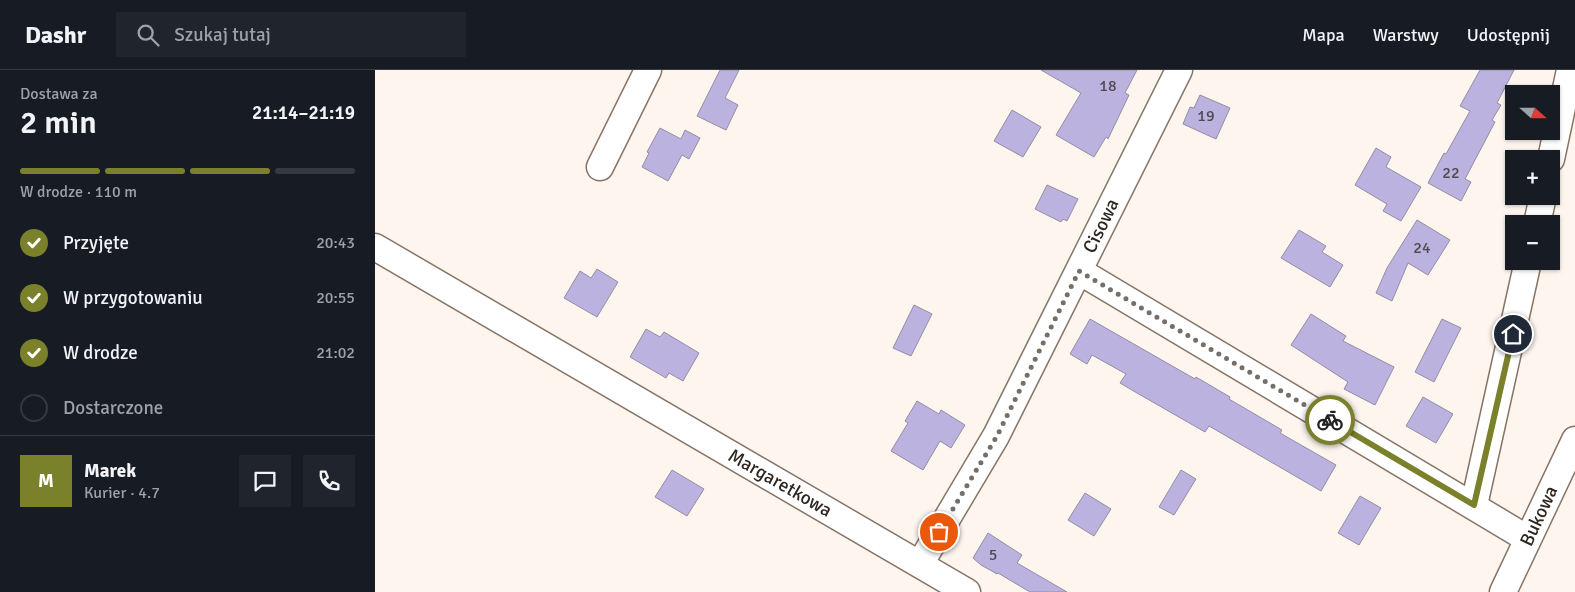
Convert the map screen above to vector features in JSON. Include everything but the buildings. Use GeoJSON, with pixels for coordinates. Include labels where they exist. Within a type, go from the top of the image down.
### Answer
{"type":"FeatureCollection","features":[{"type":"Feature","properties":{"kind":"street"},"geometry":{"type":"LineString","coordinates":[[600,167],[648,70]]}},
{"type":"Feature","properties":{"kind":"street","name":"Cisowa"},"geometry":{"type":"LineString","coordinates":[[920,564],[997,436],[1179,70]]}},
{"type":"Feature","properties":{"kind":"street"},"geometry":{"type":"LineString","coordinates":[[1553,150],[1570,70]]}},
{"type":"Feature","properties":{"kind":"street","name":"Margaretkowa"},"geometry":{"type":"LineString","coordinates":[[375,248],[967,592]]}},
{"type":"Feature","properties":{"kind":"street"},"geometry":{"type":"LineString","coordinates":[[1474,505],[1526,270]]}},
{"type":"Feature","properties":{"kind":"street"},"geometry":{"type":"LineString","coordinates":[[1079,271],[1474,505],[1528,539]]}},
{"type":"Feature","properties":{"kind":"street","name":"Bukowa"},"geometry":{"type":"LineString","coordinates":[[1503,592],[1575,440]]}},
{"type":"Feature","properties":{"kind":"way so far"},"geometry":{"type":"LineString","coordinates":[[939,532],[997,436],[1079,271],[1330,420]]}},
{"type":"Feature","properties":{"kind":"route"},"geometry":{"type":"LineString","coordinates":[[1330,420],[1474,505],[1513,334]]}}]}
